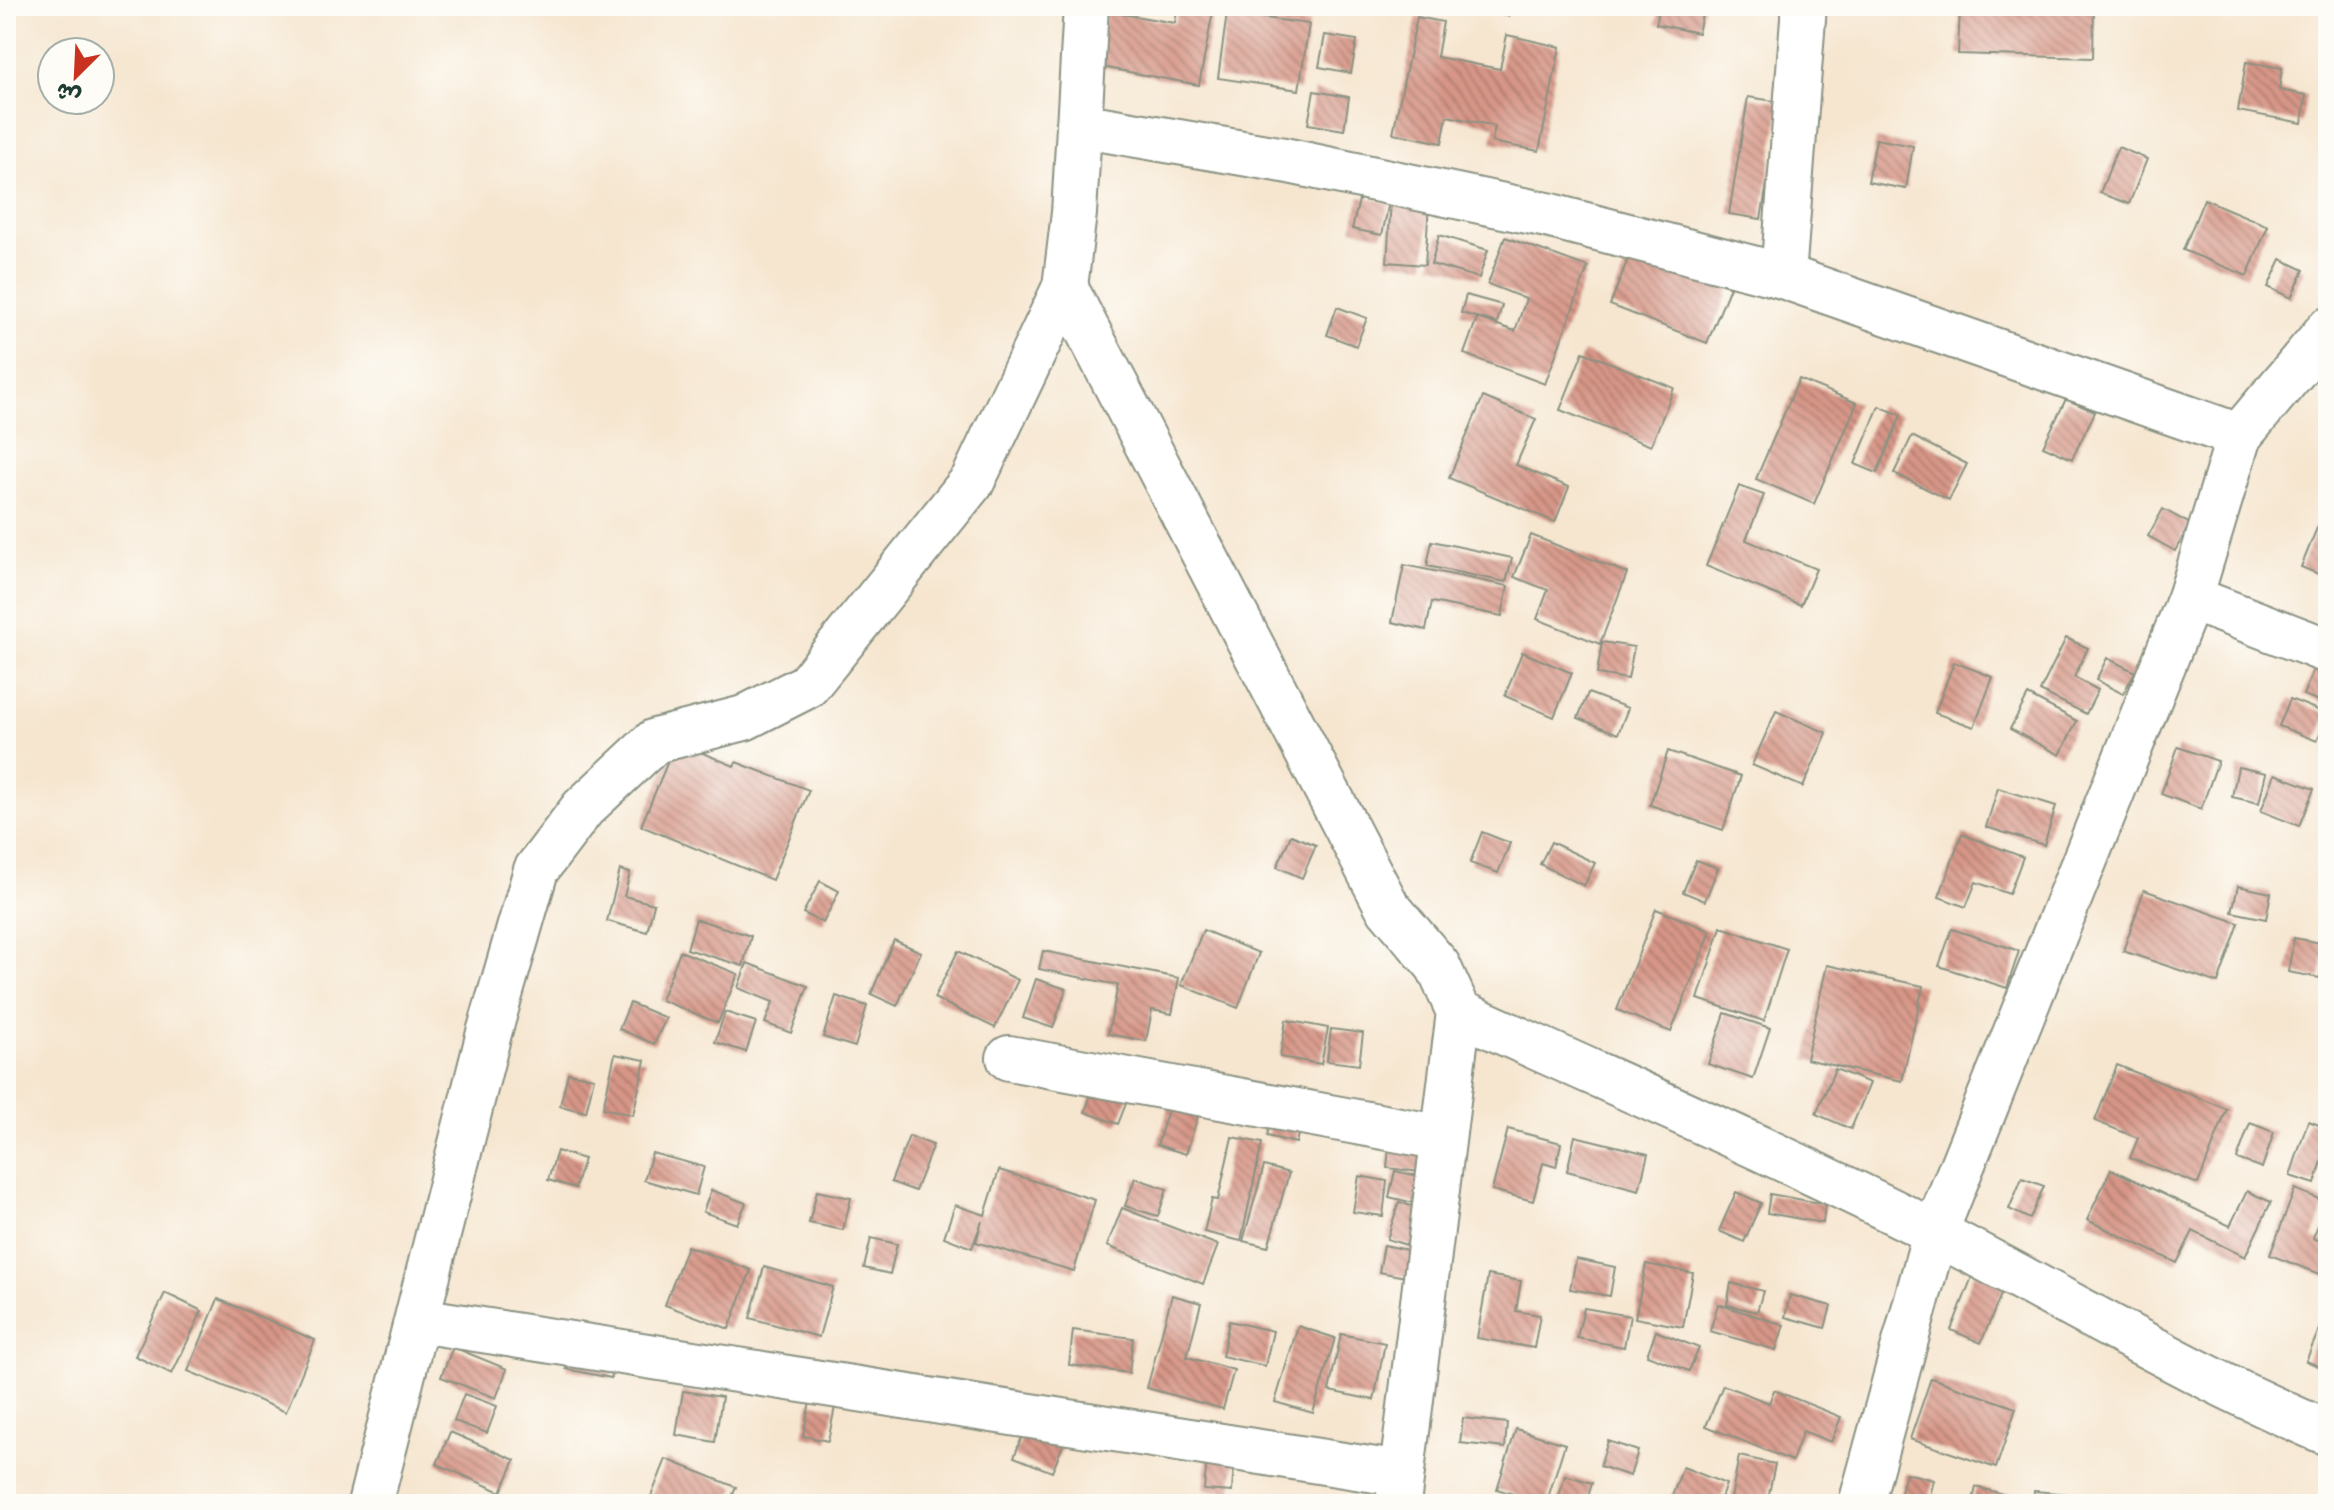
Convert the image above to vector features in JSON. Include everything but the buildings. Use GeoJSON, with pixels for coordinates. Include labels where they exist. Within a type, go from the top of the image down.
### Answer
{"type":"FeatureCollection","features":[{"type":"Feature","properties":{"kind":"street"},"geometry":{"type":"LineString","coordinates":[[370,1504],[489,1033],[536,870],[583,808],[655,741],[744,718],[807,686],[973,480],[1065,287],[1086,6]]}},
{"type":"Feature","properties":{"kind":"street"},"geometry":{"type":"LineString","coordinates":[[1783,276],[1804,6]]}},
{"type":"Feature","properties":{"kind":"street"},"geometry":{"type":"LineString","coordinates":[[1079,125],[1284,160],[1547,215],[1783,276],[2239,436]]}},
{"type":"Feature","properties":{"kind":"street"},"geometry":{"type":"LineString","coordinates":[[418,1320],[1400,1489],[1459,1012],[1438,966],[1387,906],[1065,287]]}},
{"type":"Feature","properties":{"kind":"street"},"geometry":{"type":"LineString","coordinates":[[1861,1504],[1935,1233],[2190,598],[2239,436],[2323,346]]}},
{"type":"Feature","properties":{"kind":"street"},"geometry":{"type":"LineString","coordinates":[[2190,598],[2328,651]]}},
{"type":"Feature","properties":{"kind":"street"},"geometry":{"type":"LineString","coordinates":[[1459,1012],[1935,1233],[2172,1361],[2249,1400],[2328,1433]]}},
{"type":"Feature","properties":{"kind":"street"},"geometry":{"type":"LineString","coordinates":[[1009,1058],[1443,1138]]}}]}
